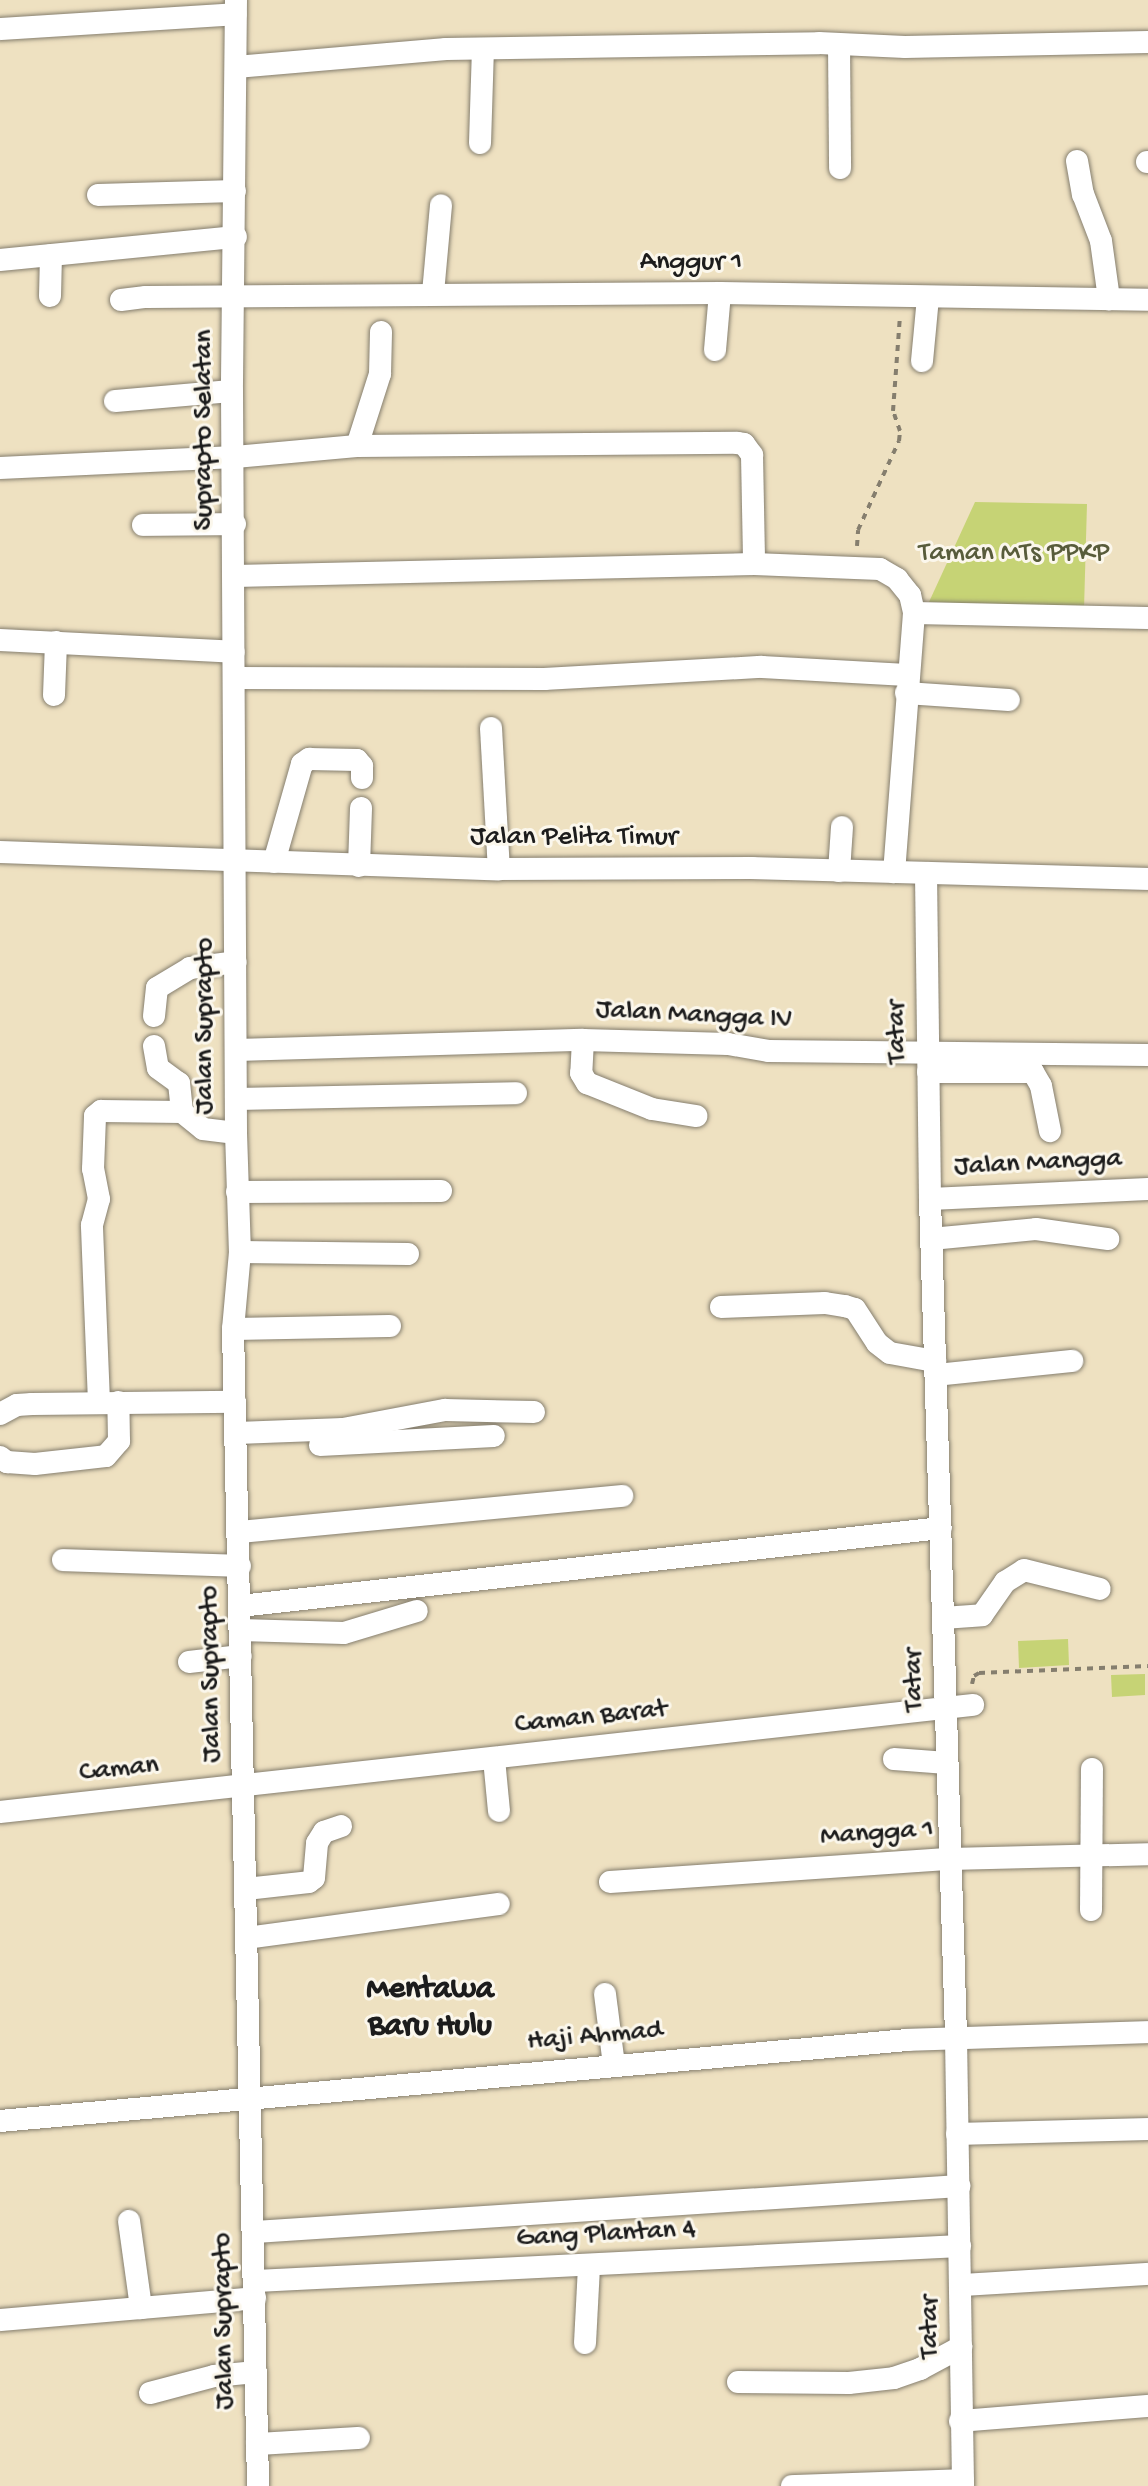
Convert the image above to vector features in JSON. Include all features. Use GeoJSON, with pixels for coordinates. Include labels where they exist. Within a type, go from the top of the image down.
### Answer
{"type":"FeatureCollection","features":[{"type":"Feature","properties":{"kind":"street"},"geometry":{"type":"LineString","coordinates":[[0,29],[236,7]]}},
{"type":"Feature","properties":{"kind":"street","name":"Suprapto Selatan"},"geometry":{"type":"LineString","coordinates":[[236,7],[232,391],[235,457],[236,861]]}},
{"type":"Feature","properties":{"kind":"street"},"geometry":{"type":"LineString","coordinates":[[236,67],[483,49],[905,47],[1148,42]]}},
{"type":"Feature","properties":{"kind":"street"},"geometry":{"type":"LineString","coordinates":[[839,45],[840,168]]}},
{"type":"Feature","properties":{"kind":"street"},"geometry":{"type":"LineString","coordinates":[[480,143],[483,49]]}},
{"type":"Feature","properties":{"kind":"street"},"geometry":{"type":"LineString","coordinates":[[1077,161],[1083,194],[1101,241],[1109,299]]}},
{"type":"Feature","properties":{"kind":"street"},"geometry":{"type":"LineString","coordinates":[[98,195],[235,191]]}},
{"type":"Feature","properties":{"kind":"street"},"geometry":{"type":"LineString","coordinates":[[433,293],[441,205]]}},
{"type":"Feature","properties":{"kind":"street"},"geometry":{"type":"LineString","coordinates":[[0,260],[236,237]]}},
{"type":"Feature","properties":{"kind":"street"},"geometry":{"type":"LineString","coordinates":[[50,296],[51,255]]}},
{"type":"Feature","properties":{"kind":"street","name":"Anggur 1"},"geometry":{"type":"LineString","coordinates":[[121,300],[433,293],[720,293],[1148,300]]}},
{"type":"Feature","properties":{"kind":"street"},"geometry":{"type":"LineString","coordinates":[[715,350],[720,293]]}},
{"type":"Feature","properties":{"kind":"street"},"geometry":{"type":"LineString","coordinates":[[922,361],[928,297]]}},
{"type":"Feature","properties":{"kind":"street"},"geometry":{"type":"LineString","coordinates":[[357,446],[380,374],[381,332]]}},
{"type":"Feature","properties":{"kind":"street"},"geometry":{"type":"LineString","coordinates":[[115,401],[232,391]]}},
{"type":"Feature","properties":{"kind":"street"},"geometry":{"type":"LineString","coordinates":[[0,468],[235,457],[357,446],[744,444],[752,455],[754,564]]}},
{"type":"Feature","properties":{"kind":"street"},"geometry":{"type":"LineString","coordinates":[[143,525],[235,524]]}},
{"type":"Feature","properties":{"kind":"street"},"geometry":{"type":"LineString","coordinates":[[235,576],[754,564],[880,569],[897,579],[910,595],[914,613],[906,684],[894,872]]}},
{"type":"Feature","properties":{"kind":"street"},"geometry":{"type":"LineString","coordinates":[[914,613],[1148,618]]}},
{"type":"Feature","properties":{"kind":"street"},"geometry":{"type":"LineString","coordinates":[[0,640],[234,652]]}},
{"type":"Feature","properties":{"kind":"street"},"geometry":{"type":"LineString","coordinates":[[54,695],[56,642]]}},
{"type":"Feature","properties":{"kind":"street"},"geometry":{"type":"LineString","coordinates":[[235,678],[544,679],[762,667],[1009,700]]}},
{"type":"Feature","properties":{"kind":"street"},"geometry":{"type":"LineString","coordinates":[[491,728],[499,869]]}},
{"type":"Feature","properties":{"kind":"street"},"geometry":{"type":"LineString","coordinates":[[274,862],[302,764],[309,759],[357,760],[362,766],[362,778]]}},
{"type":"Feature","properties":{"kind":"street"},"geometry":{"type":"LineString","coordinates":[[359,866],[361,808]]}},
{"type":"Feature","properties":{"kind":"street"},"geometry":{"type":"LineString","coordinates":[[839,871],[842,827]]}},
{"type":"Feature","properties":{"kind":"street","name":"Jalan Pelita Timur"},"geometry":{"type":"LineString","coordinates":[[0,852],[359,866],[839,871],[1148,879]]}},
{"type":"Feature","properties":{"kind":"street","name":"Jalan Suprapto"},"geometry":{"type":"LineString","coordinates":[[236,861],[236,1133],[240,1252],[233,1329],[240,1532],[258,2486]]}},
{"type":"Feature","properties":{"kind":"street","name":"Tatar"},"geometry":{"type":"LineString","coordinates":[[926,873],[930,1199],[956,2037],[963,2483]]}},
{"type":"Feature","properties":{"kind":"street"},"geometry":{"type":"LineString","coordinates":[[154,1016],[157,988],[190,968],[236,962]]}},
{"type":"Feature","properties":{"kind":"street"},"geometry":{"type":"LineString","coordinates":[[583,1040],[581,1073],[587,1083],[652,1109],[696,1116]]}},
{"type":"Feature","properties":{"kind":"street","name":"Jalan Mangga IV"},"geometry":{"type":"LineString","coordinates":[[237,1050],[583,1040],[728,1044],[769,1051],[928,1063],[1148,1055]]}},
{"type":"Feature","properties":{"kind":"street"},"geometry":{"type":"LineString","coordinates":[[154,1046],[158,1068],[179,1083],[182,1112]]}},
{"type":"Feature","properties":{"kind":"street"},"geometry":{"type":"LineString","coordinates":[[928,1063],[1033,1072],[1041,1086],[1050,1131]]}},
{"type":"Feature","properties":{"kind":"street"},"geometry":{"type":"LineString","coordinates":[[236,1099],[516,1093]]}},
{"type":"Feature","properties":{"kind":"street"},"geometry":{"type":"LineString","coordinates":[[0,1457],[7,1462],[35,1464],[106,1456],[119,1441],[108,1402],[92,1225],[99,1199],[93,1169],[95,1116],[101,1111],[182,1112],[203,1129],[236,1133]]}},
{"type":"Feature","properties":{"kind":"street","name":"Jalan Mangga"},"geometry":{"type":"LineString","coordinates":[[930,1199],[1148,1189]]}},
{"type":"Feature","properties":{"kind":"street"},"geometry":{"type":"LineString","coordinates":[[237,1192],[441,1191]]}},
{"type":"Feature","properties":{"kind":"street"},"geometry":{"type":"LineString","coordinates":[[931,1239],[1036,1229],[1108,1239]]}},
{"type":"Feature","properties":{"kind":"street"},"geometry":{"type":"LineString","coordinates":[[240,1252],[408,1254]]}},
{"type":"Feature","properties":{"kind":"street"},"geometry":{"type":"LineString","coordinates":[[721,1307],[825,1303],[845,1306],[855,1309],[877,1343],[890,1353],[936,1368],[1072,1361]]}},
{"type":"Feature","properties":{"kind":"street"},"geometry":{"type":"LineString","coordinates":[[233,1329],[390,1326]]}},
{"type":"Feature","properties":{"kind":"street"},"geometry":{"type":"LineString","coordinates":[[0,1414],[17,1405],[235,1402]]}},
{"type":"Feature","properties":{"kind":"street"},"geometry":{"type":"LineString","coordinates":[[238,1441],[343,1429],[445,1410],[534,1412]]}},
{"type":"Feature","properties":{"kind":"street"},"geometry":{"type":"LineString","coordinates":[[238,1441],[494,1436]]}},
{"type":"Feature","properties":{"kind":"street"},"geometry":{"type":"LineString","coordinates":[[240,1532],[622,1496]]}},
{"type":"Feature","properties":{"kind":"street"},"geometry":{"type":"LineString","coordinates":[[240,1606],[941,1528]]}},
{"type":"Feature","properties":{"kind":"street"},"geometry":{"type":"LineString","coordinates":[[63,1560],[240,1566]]}},
{"type":"Feature","properties":{"kind":"street"},"geometry":{"type":"LineString","coordinates":[[943,1618],[982,1615],[1005,1582],[1024,1570],[1100,1589]]}},
{"type":"Feature","properties":{"kind":"street"},"geometry":{"type":"LineString","coordinates":[[240,1630],[344,1633],[417,1611]]}},
{"type":"Feature","properties":{"kind":"street"},"geometry":{"type":"LineString","coordinates":[[189,1662],[241,1656]]}},
{"type":"Feature","properties":{"kind":"street","name":"Caman Barat"},"geometry":{"type":"LineString","coordinates":[[244,1787],[973,1705]]}},
{"type":"Feature","properties":{"kind":"street"},"geometry":{"type":"LineString","coordinates":[[494,1759],[499,1811]]}},
{"type":"Feature","properties":{"kind":"street"},"geometry":{"type":"LineString","coordinates":[[894,1759],[947,1763]]}},
{"type":"Feature","properties":{"kind":"street"},"geometry":{"type":"LineString","coordinates":[[1091,1910],[1092,1769]]}},
{"type":"Feature","properties":{"kind":"street","name":"Caman"},"geometry":{"type":"LineString","coordinates":[[0,1812],[244,1787]]}},
{"type":"Feature","properties":{"kind":"street"},"geometry":{"type":"LineString","coordinates":[[246,1889],[309,1882],[314,1878],[317,1843],[324,1832],[341,1826]]}},
{"type":"Feature","properties":{"kind":"street","name":"Mangga 1"},"geometry":{"type":"LineString","coordinates":[[610,1882],[950,1859],[1148,1854]]}},
{"type":"Feature","properties":{"kind":"street"},"geometry":{"type":"LineString","coordinates":[[247,1938],[499,1904]]}},
{"type":"Feature","properties":{"kind":"street"},"geometry":{"type":"LineString","coordinates":[[605,1994],[614,2065]]}},
{"type":"Feature","properties":{"kind":"street","name":"Haji Ahmad"},"geometry":{"type":"LineString","coordinates":[[0,2121],[956,2037],[1148,2032]]}},
{"type":"Feature","properties":{"kind":"street"},"geometry":{"type":"LineString","coordinates":[[957,2134],[1148,2129]]}},
{"type":"Feature","properties":{"kind":"street"},"geometry":{"type":"LineString","coordinates":[[255,2232],[959,2186]]}},
{"type":"Feature","properties":{"kind":"street"},"geometry":{"type":"LineString","coordinates":[[129,2221],[141,2308]]}},
{"type":"Feature","properties":{"kind":"street","name":"Gang Plantan 4"},"geometry":{"type":"LineString","coordinates":[[0,2320],[141,2308],[256,2290],[589,2266],[960,2246]]}},
{"type":"Feature","properties":{"kind":"street"},"geometry":{"type":"LineString","coordinates":[[585,2343],[589,2266]]}},
{"type":"Feature","properties":{"kind":"street"},"geometry":{"type":"LineString","coordinates":[[961,2285],[1148,2274]]}},
{"type":"Feature","properties":{"kind":"street"},"geometry":{"type":"LineString","coordinates":[[738,2382],[849,2383],[894,2378],[920,2369],[961,2347]]}},
{"type":"Feature","properties":{"kind":"street"},"geometry":{"type":"LineString","coordinates":[[150,2393],[214,2376],[256,2372]]}},
{"type":"Feature","properties":{"kind":"street"},"geometry":{"type":"LineString","coordinates":[[960,2421],[1148,2406]]}},
{"type":"Feature","properties":{"kind":"street"},"geometry":{"type":"LineString","coordinates":[[257,2444],[359,2438]]}},
{"type":"Feature","properties":{"kind":"street"},"geometry":{"type":"LineString","coordinates":[[792,2486],[963,2483]]}},
{"type":"Feature","properties":{"kind":"path"},"geometry":{"type":"LineString","coordinates":[[880,569],[858,549],[856,538],[899,441],[900,431],[893,411],[901,297]]}},
{"type":"Feature","properties":{"kind":"path"},"geometry":{"type":"LineString","coordinates":[[973,1705],[972,1679],[979,1673],[1148,1666]]}},
{"type":"Feature","properties":{"kind":"green space","name":"Taman MTs PPKP"},"geometry":{"type":"Polygon","coordinates":[[[975,502],[1087,504],[1084,609],[929,602],[975,502]]]}},
{"type":"Feature","properties":{"kind":"green space"},"geometry":{"type":"Polygon","coordinates":[[[1068,1639],[1069,1665],[1019,1668],[1018,1641],[1068,1639]]]}},
{"type":"Feature","properties":{"kind":"green space"},"geometry":{"type":"Polygon","coordinates":[[[1145,1674],[1145,1695],[1112,1697],[1111,1675],[1145,1674]]]}},
{"type":"Feature","properties":{"kind":"district","name":"Mentawa Baru Hulu"},"geometry":{"type":"Point","coordinates":[430,2010]}}]}
